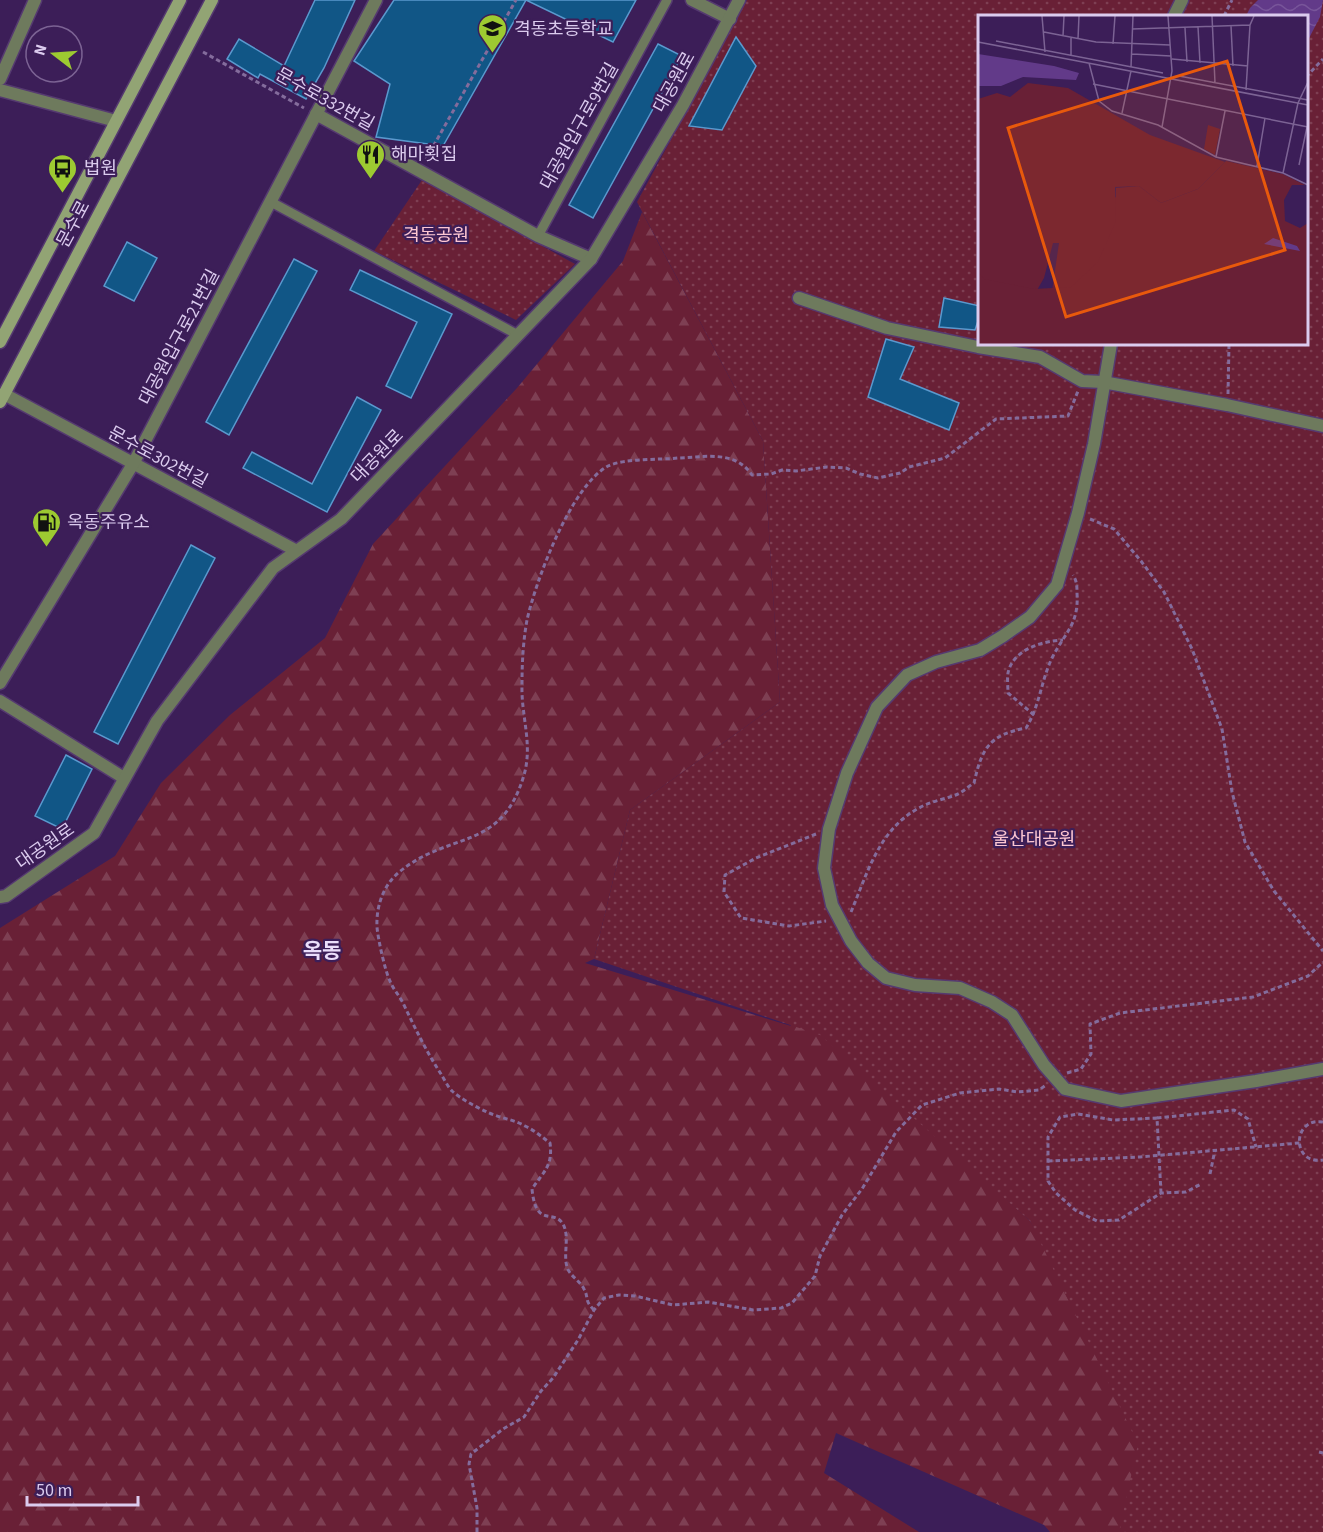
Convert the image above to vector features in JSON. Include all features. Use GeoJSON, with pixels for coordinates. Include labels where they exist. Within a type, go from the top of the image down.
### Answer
{"type":"FeatureCollection","features":[{"type":"Feature","properties":{"kind":"main road","name":"문수로"},"geometry":{"type":"LineString","coordinates":[[0,342],[180,0]]}},
{"type":"Feature","properties":{"kind":"main road","name":"문수로"},"geometry":{"type":"LineString","coordinates":[[2,398],[212,0]]}},
{"type":"Feature","properties":{"kind":"street"},"geometry":{"type":"LineString","coordinates":[[0,79],[35,0]]}},
{"type":"Feature","properties":{"kind":"street","name":"대공원입구로21번길"},"geometry":{"type":"LineString","coordinates":[[0,683],[133,464],[376,0]]}},
{"type":"Feature","properties":{"kind":"street"},"geometry":{"type":"LineString","coordinates":[[692,0],[730,19]]}},
{"type":"Feature","properties":{"kind":"street","name":"대공원로"},"geometry":{"type":"LineString","coordinates":[[0,897],[6,896],[94,833],[157,721],[273,568],[341,519],[591,259],[683,105],[740,0]]}},
{"type":"Feature","properties":{"kind":"street"},"geometry":{"type":"LineString","coordinates":[[1174,15],[1182,0]]}},
{"type":"Feature","properties":{"kind":"street"},"geometry":{"type":"LineString","coordinates":[[0,90],[116,121]]}},
{"type":"Feature","properties":{"kind":"street","name":"문수로332번길"},"geometry":{"type":"LineString","coordinates":[[316,114],[538,236],[591,259]]}},
{"type":"Feature","properties":{"kind":"street"},"geometry":{"type":"LineString","coordinates":[[799,298],[887,328],[1040,357],[1082,381],[1103,382],[1227,405],[1323,426]]}},
{"type":"Feature","properties":{"kind":"street"},"geometry":{"type":"LineString","coordinates":[[1111,345],[1094,444],[1057,585],[1030,617],[980,650],[936,662],[907,675],[877,707],[851,762],[829,829],[824,868],[832,905],[851,941],[868,963],[886,978],[915,985],[960,988],[992,1002],[1012,1015],[1044,1065],[1065,1089],[1121,1101],[1323,1069]]}},
{"type":"Feature","properties":{"kind":"street","name":"문수로302번길"},"geometry":{"type":"LineString","coordinates":[[2,398],[295,550]]}},
{"type":"Feature","properties":{"kind":"street"},"geometry":{"type":"LineString","coordinates":[[0,701],[124,777]]}},
{"type":"Feature","properties":{"kind":"lane","name":"대공원입구로9번길"},"geometry":{"type":"LineString","coordinates":[[538,236],[667,0]]}},
{"type":"Feature","properties":{"kind":"lane"},"geometry":{"type":"LineString","coordinates":[[271,202],[519,335]]}},
{"type":"Feature","properties":{"kind":"path"},"geometry":{"type":"LineString","coordinates":[[419,171],[516,0]]}},
{"type":"Feature","properties":{"kind":"path"},"geometry":{"type":"LineString","coordinates":[[1224,15],[1232,0]]}},
{"type":"Feature","properties":{"kind":"path","name":"문수로332번길"},"geometry":{"type":"LineString","coordinates":[[203,52],[316,114]]}},
{"type":"Feature","properties":{"kind":"path"},"geometry":{"type":"LineString","coordinates":[[1308,75],[1323,59]]}},
{"type":"Feature","properties":{"kind":"path"},"geometry":{"type":"LineString","coordinates":[[1227,405],[1229,345]]}},
{"type":"Feature","properties":{"kind":"path"},"geometry":{"type":"LineString","coordinates":[[594,1310],[587,1302],[584,1289],[567,1268],[564,1226],[560,1221],[541,1214],[534,1206],[532,1189],[550,1166],[552,1156],[550,1143],[524,1125],[486,1112],[451,1090],[426,1051],[389,980],[377,927],[380,899],[397,874],[417,860],[450,844],[480,834],[495,825],[516,799],[525,773],[528,751],[522,692],[522,656],[528,619],[542,568],[564,522],[585,486],[609,466],[628,462],[713,456],[736,459],[745,465],[752,475],[827,467],[846,468],[878,478],[945,458],[996,419],[1068,417],[1082,381]]}},
{"type":"Feature","properties":{"kind":"path"},"geometry":{"type":"LineString","coordinates":[[1077,513],[1114,530],[1142,561],[1164,592],[1192,649],[1222,729],[1232,792],[1245,842],[1274,891],[1323,951]]}},
{"type":"Feature","properties":{"kind":"path"},"geometry":{"type":"LineString","coordinates":[[829,829],[765,854],[725,875],[724,892],[741,918],[789,926],[842,923],[874,855],[894,828],[917,809],[959,793],[974,783],[980,756],[994,740],[1007,732],[1026,728],[1034,715],[1052,659],[1074,624],[1078,603],[1076,580],[1064,561]]}},
{"type":"Feature","properties":{"kind":"path"},"geometry":{"type":"LineString","coordinates":[[1034,715],[1008,693],[1008,672],[1017,655],[1038,645],[1064,640]]}},
{"type":"Feature","properties":{"kind":"path"},"geometry":{"type":"LineString","coordinates":[[477,1532],[477,1508],[469,1464],[471,1454],[503,1429],[524,1417],[541,1391],[553,1378],[594,1310],[604,1299],[619,1295],[635,1296],[673,1305],[708,1302],[753,1310],[781,1308],[792,1303],[815,1276],[820,1256],[842,1215],[862,1189],[896,1132],[922,1105],[960,1093],[999,1089],[1017,1092],[1039,1090],[1063,1075],[1081,1069],[1091,1053],[1090,1024],[1120,1012],[1253,997],[1308,976],[1323,962]]}},
{"type":"Feature","properties":{"kind":"path"},"geometry":{"type":"LineString","coordinates":[[1202,1184],[1186,1192],[1161,1193],[1119,1220],[1098,1221],[1075,1210],[1056,1193],[1048,1181],[1048,1137],[1060,1117],[1078,1114],[1113,1120],[1234,1110],[1248,1119],[1256,1147]]}},
{"type":"Feature","properties":{"kind":"path"},"geometry":{"type":"LineString","coordinates":[[1157,1118],[1161,1193]]}},
{"type":"Feature","properties":{"kind":"path"},"geometry":{"type":"LineString","coordinates":[[1323,1122],[1307,1124],[1301,1132],[1299,1143],[1302,1153],[1310,1159],[1323,1160]]}},
{"type":"Feature","properties":{"kind":"path"},"geometry":{"type":"LineString","coordinates":[[1048,1161],[1158,1155],[1299,1143]]}},
{"type":"Feature","properties":{"kind":"path"},"geometry":{"type":"LineString","coordinates":[[1210,1174],[1215,1150]]}},
{"type":"Feature","properties":{"kind":"green space","name":"울산대공원"},"geometry":{"type":"Polygon","coordinates":[[[747,0],[1323,0],[1323,1532],[1119,1532],[1138,1444],[1030,1221],[820,1035],[594,959],[630,810],[780,702],[763,441],[637,202],[747,0]]]}},
{"type":"Feature","properties":{"kind":"green space","name":"격동공원"},"geometry":{"type":"Polygon","coordinates":[[[422,180],[575,264],[516,320],[374,251],[422,180]]]}},
{"type":"Feature","properties":{"kind":"green space"},"geometry":{"type":"Polygon","coordinates":[[[642,212],[763,441],[780,702],[630,810],[594,959],[585,963],[791,1026],[724,939],[1030,1221],[1207,1532],[1050,1532],[1044,1525],[836,1433],[824,1473],[919,1532],[0,1532],[0,928],[115,856],[161,783],[230,715],[325,638],[373,544],[517,388],[623,261],[642,212]]]}},
{"type":"Feature","properties":{"kind":"water"},"geometry":{"type":"Polygon","coordinates":[[[1258,0],[1323,0],[1320,17],[1308,40],[1308,15],[1246,15],[1258,0]]]}},
{"type":"Feature","properties":{"kind":"building"},"geometry":{"type":"Polygon","coordinates":[[[315,0],[355,0],[324,68],[306,99],[260,74],[258,78],[227,59],[239,39],[284,66],[315,0]]]}},
{"type":"Feature","properties":{"kind":"building","name":"격동초등학교"},"geometry":{"type":"Polygon","coordinates":[[[394,0],[526,0],[443,146],[376,137],[390,84],[354,61],[394,0]]]}},
{"type":"Feature","properties":{"kind":"building","name":"격동초등학교"},"geometry":{"type":"Polygon","coordinates":[[[526,0],[636,0],[613,42],[526,0]]]}},
{"type":"Feature","properties":{"kind":"building"},"geometry":{"type":"Polygon","coordinates":[[[736,37],[756,66],[722,130],[689,126],[736,37]]]}},
{"type":"Feature","properties":{"kind":"building"},"geometry":{"type":"Polygon","coordinates":[[[658,44],[682,56],[593,218],[569,205],[658,44]]]}},
{"type":"Feature","properties":{"kind":"building"},"geometry":{"type":"Polygon","coordinates":[[[127,242],[157,258],[134,301],[104,286],[127,242]]]}},
{"type":"Feature","properties":{"kind":"building"},"geometry":{"type":"Polygon","coordinates":[[[294,259],[317,271],[229,435],[206,422],[294,259]]]}},
{"type":"Feature","properties":{"kind":"building"},"geometry":{"type":"Polygon","coordinates":[[[360,270],[452,314],[411,398],[386,386],[417,322],[350,290],[360,270]]]}},
{"type":"Feature","properties":{"kind":"building"},"geometry":{"type":"Polygon","coordinates":[[[944,298],[978,306],[978,321],[975,330],[939,327],[944,298]]]}},
{"type":"Feature","properties":{"kind":"building"},"geometry":{"type":"Polygon","coordinates":[[[886,339],[914,347],[900,379],[959,403],[949,430],[868,397],[886,339]]]}},
{"type":"Feature","properties":{"kind":"building"},"geometry":{"type":"Polygon","coordinates":[[[357,397],[381,410],[327,512],[243,468],[252,452],[312,484],[357,397]]]}},
{"type":"Feature","properties":{"kind":"building"},"geometry":{"type":"Polygon","coordinates":[[[191,545],[215,558],[118,744],[94,732],[191,545]]]}},
{"type":"Feature","properties":{"kind":"building"},"geometry":{"type":"Polygon","coordinates":[[[66,755],[92,769],[62,829],[35,816],[66,755]]]}},
{"type":"Feature","properties":{"kind":"place","name":"격동초등학교"},"geometry":{"type":"Point","coordinates":[493,54]}},
{"type":"Feature","properties":{"kind":"place","name":"해마횟집"},"geometry":{"type":"Point","coordinates":[370,180]}},
{"type":"Feature","properties":{"kind":"place","name":"법원"},"geometry":{"type":"Point","coordinates":[63,194]}},
{"type":"Feature","properties":{"kind":"place","name":"옥동주유소"},"geometry":{"type":"Point","coordinates":[46,548]}},
{"type":"Feature","properties":{"kind":"district","name":"옥동"},"geometry":{"type":"Point","coordinates":[322,951]}}]}
